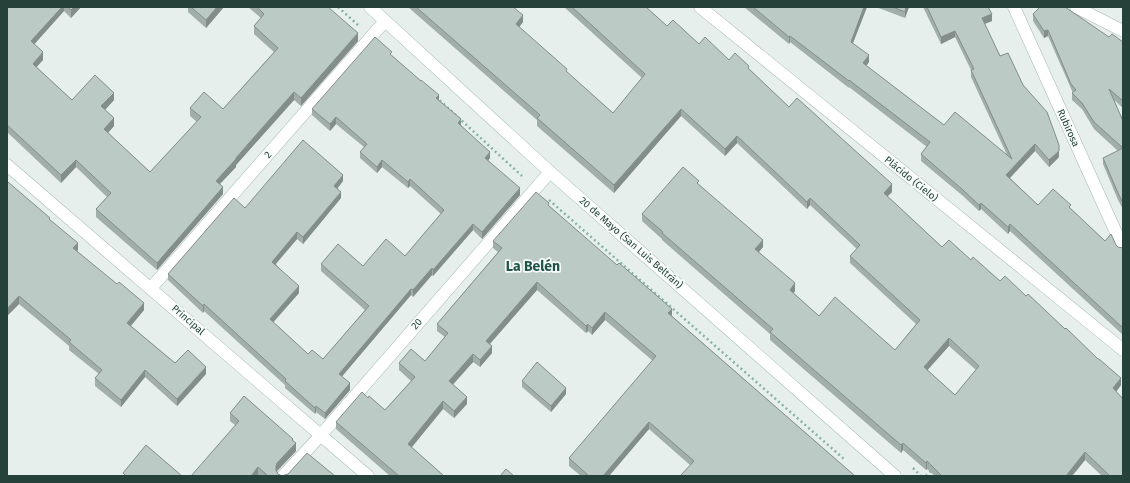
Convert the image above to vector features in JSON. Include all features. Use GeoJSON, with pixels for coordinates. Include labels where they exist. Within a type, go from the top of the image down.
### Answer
{"type":"FeatureCollection","features":[{"type":"Feature","properties":{"kind":"street","name":"20 de Mayo (San Luis Beltrán)"},"geometry":{"type":"LineString","coordinates":[[370,7],[550,172],[895,476]]}},
{"type":"Feature","properties":{"kind":"street","name":"Plácido (Cielo)"},"geometry":{"type":"LineString","coordinates":[[700,7],[1123,350]]}},
{"type":"Feature","properties":{"kind":"street","name":"Rubirosa"},"geometry":{"type":"LineString","coordinates":[[1014,7],[1123,248]]}},
{"type":"Feature","properties":{"kind":"street"},"geometry":{"type":"LineString","coordinates":[[1076,7],[1123,31]]}},
{"type":"Feature","properties":{"kind":"street","name":"2"},"geometry":{"type":"LineString","coordinates":[[151,288],[385,21]]}},
{"type":"Feature","properties":{"kind":"street","name":"Principal"},"geometry":{"type":"LineString","coordinates":[[7,165],[368,476]]}},
{"type":"Feature","properties":{"kind":"street","name":"20"},"geometry":{"type":"LineString","coordinates":[[283,476],[321,435],[550,172]]}},
{"type":"Feature","properties":{"kind":"path"},"geometry":{"type":"LineString","coordinates":[[926,476],[938,464]]}},
{"type":"Feature","properties":{"kind":"building"},"geometry":{"type":"Polygon","coordinates":[[[7,7],[62,7],[31,41],[43,52],[33,64],[72,100],[95,75],[114,93],[101,106],[114,118],[104,129],[150,172],[201,117],[190,108],[204,92],[223,109],[278,48],[254,26],[264,14],[257,7],[328,7],[358,33],[301,98],[294,92],[255,136],[216,181],[223,187],[157,263],[96,209],[111,193],[76,160],[61,175],[7,125],[7,7]]]}},
{"type":"Feature","properties":{"kind":"building"},"geometry":{"type":"Polygon","coordinates":[[[191,7],[217,7],[206,20],[191,7]]]}},
{"type":"Feature","properties":{"kind":"building"},"geometry":{"type":"Polygon","coordinates":[[[416,7],[513,7],[523,15],[516,24],[567,69],[566,71],[613,113],[645,74],[572,7],[646,7],[667,26],[673,20],[699,44],[705,37],[729,60],[735,53],[749,66],[748,68],[789,107],[797,98],[892,184],[884,193],[942,247],[949,240],[971,260],[973,257],[1000,281],[1005,276],[1026,296],[1028,294],[1098,359],[1121,378],[1113,388],[1123,399],[1123,476],[1110,476],[1085,452],[1066,476],[942,476],[927,461],[926,463],[903,443],[901,445],[770,332],[773,329],[642,214],[683,167],[699,181],[697,183],[763,240],[755,249],[795,283],[790,290],[819,316],[835,297],[895,350],[920,320],[850,256],[860,245],[810,198],[807,202],[737,136],[725,149],[681,109],[614,185],[537,118],[540,115],[416,7]],[[949,338],[924,367],[955,395],[979,366],[949,338]]]}},
{"type":"Feature","properties":{"kind":"building"},"geometry":{"type":"Polygon","coordinates":[[[753,7],[864,7],[851,42],[869,55],[863,63],[944,125],[955,112],[1012,159],[971,70],[974,69],[955,31],[941,37],[927,7],[988,7],[992,14],[982,18],[1000,56],[1008,53],[1023,85],[1047,112],[1059,145],[1059,151],[1049,160],[1035,144],[1006,175],[1038,205],[1053,189],[1071,205],[1069,207],[1105,241],[1111,234],[1116,245],[1123,248],[1123,328],[1010,224],[1008,227],[981,203],[979,205],[921,154],[930,142],[790,36],[789,37],[753,7]]]}},
{"type":"Feature","properties":{"kind":"building"},"geometry":{"type":"Polygon","coordinates":[[[893,7],[906,7],[905,12],[893,7]]]}},
{"type":"Feature","properties":{"kind":"building"},"geometry":{"type":"Polygon","coordinates":[[[1040,7],[1065,7],[1109,37],[1112,34],[1123,42],[1123,101],[1109,89],[1123,121],[1123,148],[1094,122],[1082,103],[1072,93],[1076,90],[1071,84],[1048,30],[1044,31],[1033,14],[1040,7]]]}},
{"type":"Feature","properties":{"kind":"building"},"geometry":{"type":"Polygon","coordinates":[[[375,37],[392,52],[390,54],[439,95],[436,98],[461,119],[458,123],[490,152],[485,158],[520,188],[482,232],[473,224],[433,270],[432,268],[413,290],[411,289],[339,374],[350,383],[325,413],[316,406],[315,408],[285,381],[286,379],[204,304],[203,306],[168,274],[234,198],[245,208],[303,140],[343,175],[334,186],[341,192],[303,237],[297,232],[272,262],[299,286],[270,319],[308,354],[312,350],[323,359],[369,306],[321,264],[338,244],[363,266],[386,239],[405,256],[444,210],[410,179],[408,182],[382,160],[377,167],[360,152],[367,144],[336,117],[330,124],[312,109],[375,37]]]}},
{"type":"Feature","properties":{"kind":"building"},"geometry":{"type":"Polygon","coordinates":[[[1123,148],[1123,203],[1103,158],[1123,148]]]}},
{"type":"Feature","properties":{"kind":"building"},"geometry":{"type":"Polygon","coordinates":[[[7,182],[78,243],[73,248],[117,284],[119,282],[144,303],[127,323],[175,363],[188,350],[206,367],[177,399],[145,370],[121,400],[95,378],[102,370],[69,342],[71,340],[19,296],[7,309],[7,182]]]}},
{"type":"Feature","properties":{"kind":"building"},"geometry":{"type":"Polygon","coordinates":[[[536,192],[549,203],[548,205],[617,265],[619,263],[672,309],[668,313],[855,476],[680,476],[694,461],[649,422],[603,476],[589,476],[569,458],[656,356],[605,312],[592,328],[588,324],[586,326],[537,282],[486,341],[492,346],[480,360],[473,354],[449,381],[467,397],[454,411],[443,401],[408,444],[444,476],[399,476],[336,422],[362,392],[385,410],[415,377],[399,363],[411,349],[425,361],[448,333],[437,324],[502,248],[493,241],[536,192]]]}},
{"type":"Feature","properties":{"kind":"building"},"geometry":{"type":"Polygon","coordinates":[[[537,362],[566,388],[551,406],[522,381],[537,362]]]}},
{"type":"Feature","properties":{"kind":"building"},"geometry":{"type":"Polygon","coordinates":[[[244,396],[296,443],[277,463],[276,470],[278,474],[282,476],[268,476],[258,467],[251,476],[191,476],[239,421],[230,413],[244,396]]]}},
{"type":"Feature","properties":{"kind":"building"},"geometry":{"type":"Polygon","coordinates":[[[146,445],[182,476],[124,476],[125,475],[123,473],[146,445]]]}},
{"type":"Feature","properties":{"kind":"building"},"geometry":{"type":"Polygon","coordinates":[[[307,453],[335,476],[282,476],[288,474],[307,453]]]}},
{"type":"Feature","properties":{"kind":"building"},"geometry":{"type":"Polygon","coordinates":[[[506,469],[514,476],[500,476],[506,469]]]}},
{"type":"Feature","properties":{"kind":"district","name":"La Belén"},"geometry":{"type":"Point","coordinates":[533,266]}}]}
